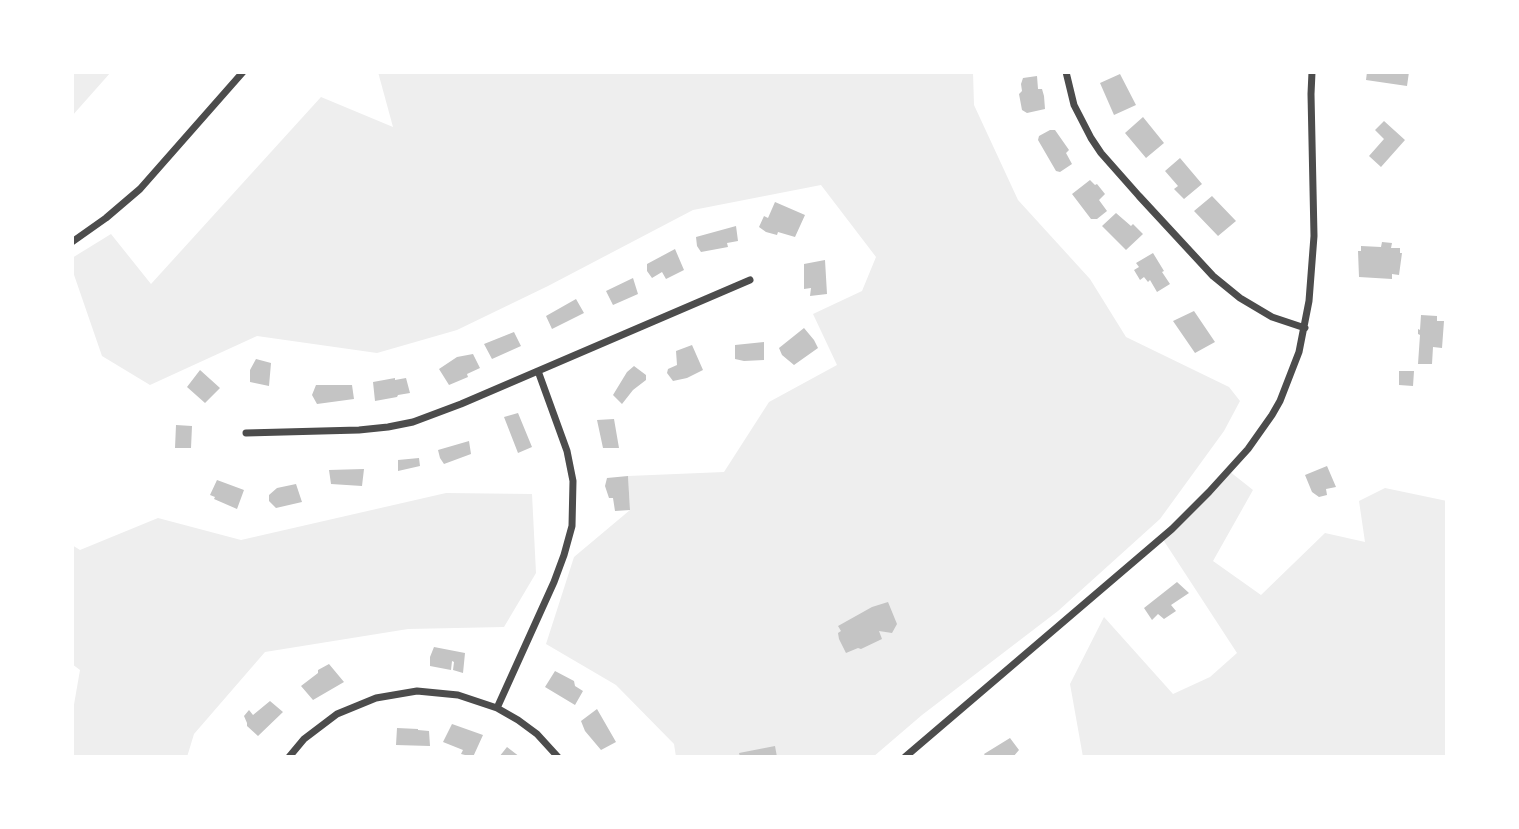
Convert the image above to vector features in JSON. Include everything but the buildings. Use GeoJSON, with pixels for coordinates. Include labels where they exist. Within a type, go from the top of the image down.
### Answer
{"type":"FeatureCollection","features":[{"type":"Feature","properties":{"kind":"street"},"geometry":{"type":"LineString","coordinates":[[72,242],[140,189],[243,72]]}},
{"type":"Feature","properties":{"kind":"street"},"geometry":{"type":"LineString","coordinates":[[1066,72],[1074,105],[1101,153],[1213,276],[1240,298],[1272,317],[1305,328]]}},
{"type":"Feature","properties":{"kind":"street"},"geometry":{"type":"LineString","coordinates":[[905,757],[1172,529],[1248,449],[1280,401],[1299,352],[1311,280],[1314,236],[1312,72]]}},
{"type":"Feature","properties":{"kind":"street"},"geometry":{"type":"LineString","coordinates":[[246,433],[359,430],[413,422],[750,280]]}},
{"type":"Feature","properties":{"kind":"street"},"geometry":{"type":"LineString","coordinates":[[497,708],[554,582],[572,526],[573,481],[567,451],[538,371]]}},
{"type":"Feature","properties":{"kind":"street"},"geometry":{"type":"LineString","coordinates":[[289,757],[320,726],[356,705],[417,691],[478,700],[497,708],[537,734],[558,757]]}},
{"type":"Feature","properties":{"kind":"shaded area"},"geometry":{"type":"Polygon","coordinates":[[[72,72],[111,72],[72,116],[72,72]]]}},
{"type":"Feature","properties":{"kind":"shaded area"},"geometry":{"type":"Polygon","coordinates":[[[378,72],[973,72],[974,105],[1018,200],[1090,279],[1126,337],[1229,387],[1240,401],[1224,431],[1160,519],[1058,611],[922,715],[873,757],[676,757],[674,744],[616,685],[546,644],[574,557],[630,510],[628,476],[724,472],[769,402],[837,365],[813,314],[862,291],[876,257],[821,185],[693,210],[457,330],[377,353],[257,336],[150,385],[102,356],[72,269],[72,258],[111,234],[151,284],[321,97],[393,127],[378,72]]]}},
{"type":"Feature","properties":{"kind":"shaded area"},"geometry":{"type":"Polygon","coordinates":[[[1229,471],[1253,490],[1213,561],[1261,595],[1325,533],[1365,542],[1359,501],[1385,488],[1447,501],[1447,757],[1083,757],[1070,684],[1104,617],[1173,694],[1210,677],[1237,653],[1162,538],[1229,471]]]}},
{"type":"Feature","properties":{"kind":"shaded area"},"geometry":{"type":"Polygon","coordinates":[[[446,493],[532,494],[536,573],[504,627],[408,629],[265,652],[194,734],[187,757],[72,757],[72,716],[80,670],[72,664],[72,545],[80,550],[158,518],[241,540],[446,493]]]}}]}
